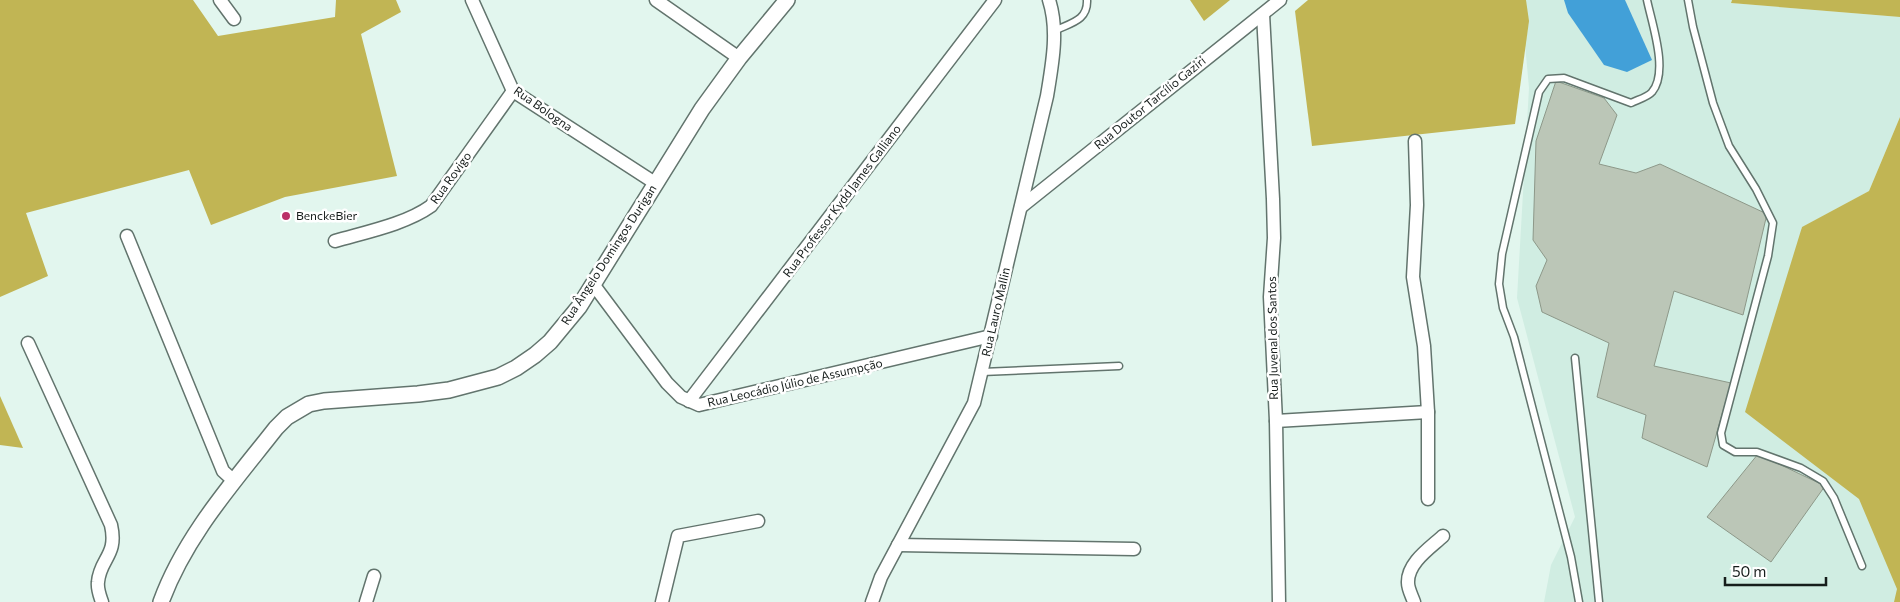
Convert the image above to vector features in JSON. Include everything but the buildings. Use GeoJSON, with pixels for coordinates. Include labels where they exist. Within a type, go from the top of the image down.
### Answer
{"type":"FeatureCollection","features":[{"type":"Feature","properties":{"kind":"street"},"geometry":{"type":"LineString","coordinates":[[220,0],[234,19]]}},
{"type":"Feature","properties":{"kind":"street","name":"Rua Bologna"},"geometry":{"type":"LineString","coordinates":[[472,0],[513,91],[655,183]]}},
{"type":"Feature","properties":{"kind":"street"},"geometry":{"type":"LineString","coordinates":[[656,0],[740,58]]}},
{"type":"Feature","properties":{"kind":"street","name":"Rua Ângelo Domingos Durigan"},"geometry":{"type":"LineString","coordinates":[[161,602],[172,576],[189,545],[234,481],[281,422],[299,409],[324,401],[449,390],[498,377],[516,368],[550,342],[566,324],[593,284],[702,109],[787,0]]}},
{"type":"Feature","properties":{"kind":"street","name":"Rua Professor Kydd James Galliano"},"geometry":{"type":"LineString","coordinates":[[689,401],[996,0]]}},
{"type":"Feature","properties":{"kind":"street","name":"Rua Lauro Mallin"},"geometry":{"type":"LineString","coordinates":[[872,602],[881,577],[970,414],[974,403],[1047,96],[1054,48],[1054,30],[1049,0]]}},
{"type":"Feature","properties":{"kind":"street","name":"Rua Doutor Tarcílio Gaziri"},"geometry":{"type":"LineString","coordinates":[[1021,206],[1280,0]]}},
{"type":"Feature","properties":{"kind":"street","name":"Rua Juvenal dos Santos"},"geometry":{"type":"LineString","coordinates":[[1263,14],[1273,199],[1274,238],[1270,297],[1276,420],[1279,602]]}},
{"type":"Feature","properties":{"kind":"street","name":"Rua Rovigo"},"geometry":{"type":"LineString","coordinates":[[335,241],[409,218],[431,206],[513,91]]}},
{"type":"Feature","properties":{"kind":"street"},"geometry":{"type":"LineString","coordinates":[[1415,142],[1417,205],[1413,277],[1423,333],[1428,412],[1428,499]]}},
{"type":"Feature","properties":{"kind":"street"},"geometry":{"type":"LineString","coordinates":[[127,236],[223,471],[234,481]]}},
{"type":"Feature","properties":{"kind":"street","name":"Rua Leocádio Júlio de Assumpção"},"geometry":{"type":"LineString","coordinates":[[593,284],[674,391],[689,401],[700,405],[991,336]]}},
{"type":"Feature","properties":{"kind":"street"},"geometry":{"type":"LineString","coordinates":[[28,343],[110,525],[113,536],[112,548],[97,583],[102,602]]}},
{"type":"Feature","properties":{"kind":"street"},"geometry":{"type":"LineString","coordinates":[[1276,420],[1428,412]]}},
{"type":"Feature","properties":{"kind":"street"},"geometry":{"type":"LineString","coordinates":[[662,602],[678,536],[758,521]]}},
{"type":"Feature","properties":{"kind":"street"},"geometry":{"type":"LineString","coordinates":[[1414,602],[1408,582],[1409,574],[1417,561],[1443,536]]}},
{"type":"Feature","properties":{"kind":"street"},"geometry":{"type":"LineString","coordinates":[[898,544],[1134,549]]}},
{"type":"Feature","properties":{"kind":"street"},"geometry":{"type":"LineString","coordinates":[[366,602],[374,576]]}},
{"type":"Feature","properties":{"kind":"lane"},"geometry":{"type":"LineString","coordinates":[[1054,30],[1082,18],[1087,8],[1087,0]]}},
{"type":"Feature","properties":{"kind":"lane"},"geometry":{"type":"LineString","coordinates":[[1579,602],[1571,557],[1514,338],[1503,308],[1499,284],[1502,254],[1539,92],[1548,79],[1564,78],[1631,103],[1652,93],[1660,74],[1658,49],[1647,0]]}},
{"type":"Feature","properties":{"kind":"lane"},"geometry":{"type":"LineString","coordinates":[[1688,0],[1693,27],[1713,103],[1729,146],[1756,189],[1773,223],[1768,256],[1721,433],[1723,445],[1734,452],[1757,452],[1766,455],[1801,468],[1823,481],[1834,498],[1862,566]]}},
{"type":"Feature","properties":{"kind":"lane"},"geometry":{"type":"LineString","coordinates":[[1575,358],[1599,602]]}},
{"type":"Feature","properties":{"kind":"lane"},"geometry":{"type":"LineString","coordinates":[[982,372],[1118,366]]}},
{"type":"Feature","properties":{"kind":"shaded area"},"geometry":{"type":"Polygon","coordinates":[[[0,0],[193,0],[218,36],[335,17],[336,0],[396,0],[401,12],[361,34],[397,176],[285,197],[211,225],[189,170],[26,213],[48,276],[0,297],[0,0]]]}},
{"type":"Feature","properties":{"kind":"shaded area"},"geometry":{"type":"Polygon","coordinates":[[[1190,0],[1230,0],[1204,21],[1190,0]]]}},
{"type":"Feature","properties":{"kind":"shaded area"},"geometry":{"type":"Polygon","coordinates":[[[1308,0],[1526,0],[1529,21],[1515,124],[1312,146],[1295,11],[1308,0]]]}},
{"type":"Feature","properties":{"kind":"shaded area"},"geometry":{"type":"Polygon","coordinates":[[[1521,0],[1732,0],[1731,3],[1900,17],[1900,117],[1869,191],[1801,228],[1900,488],[1900,602],[1544,602],[1551,565],[1575,517],[1517,298],[1529,88],[1521,0]]]}},
{"type":"Feature","properties":{"kind":"shaded area"},"geometry":{"type":"Polygon","coordinates":[[[1732,0],[1900,0],[1900,17],[1731,3],[1732,0]]]}},
{"type":"Feature","properties":{"kind":"shaded area"},"geometry":{"type":"Polygon","coordinates":[[[1900,117],[1900,602],[1894,602],[1897,589],[1859,499],[1745,412],[1802,227],[1869,191],[1900,117]]]}},
{"type":"Feature","properties":{"kind":"shaded area"},"geometry":{"type":"Polygon","coordinates":[[[0,396],[23,448],[0,445],[0,396]]]}},
{"type":"Feature","properties":{"kind":"water"},"geometry":{"type":"Polygon","coordinates":[[[1564,0],[1625,0],[1652,60],[1627,72],[1604,65],[1568,13],[1564,0]]]}},
{"type":"Feature","properties":{"kind":"place","name":"BenckeBier"},"geometry":{"type":"Point","coordinates":[286,216]}}]}
